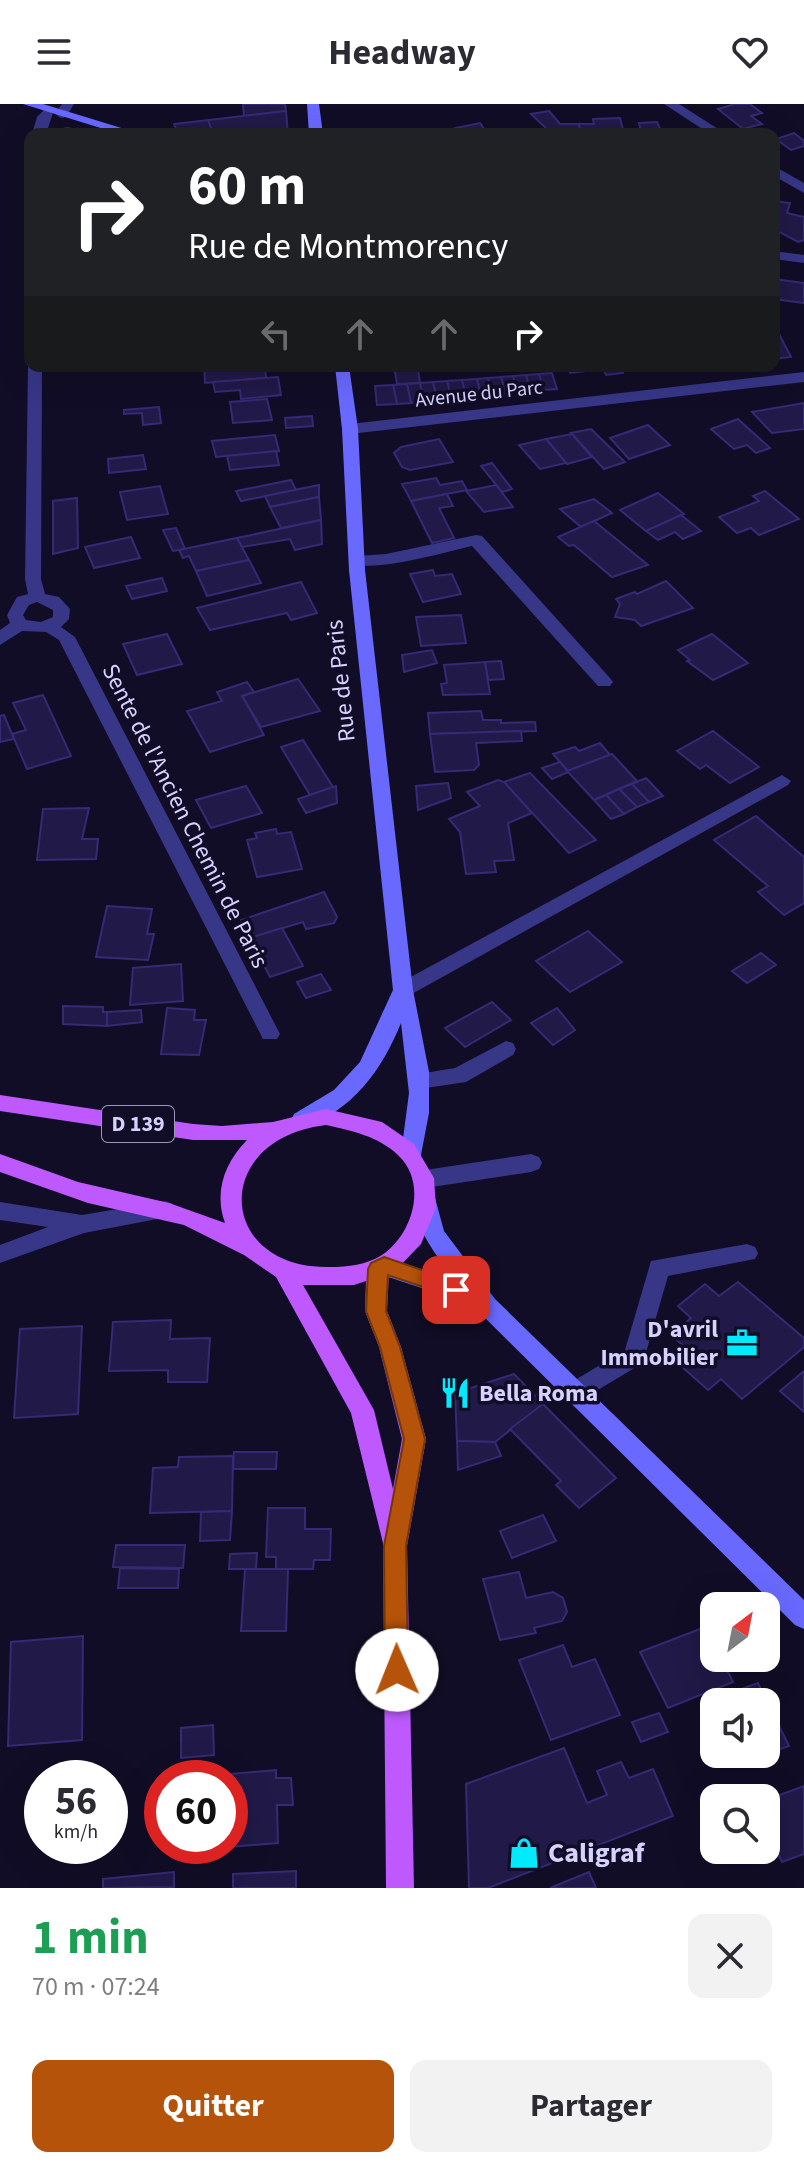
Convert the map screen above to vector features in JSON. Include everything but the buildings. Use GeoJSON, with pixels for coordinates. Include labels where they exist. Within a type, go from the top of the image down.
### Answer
{"type":"FeatureCollection","features":[{"type":"Feature","properties":{"kind":"main road","name":"D 139"},"geometry":{"type":"LineString","coordinates":[[0,1103],[193,1132],[276,1130]]}},
{"type":"Feature","properties":{"kind":"main road"},"geometry":{"type":"LineString","coordinates":[[0,1163],[85,1194],[168,1210],[201,1220],[228,1234],[258,1256],[285,1272],[333,1278],[381,1267],[411,1241],[422,1224],[427,1204],[425,1179],[412,1154],[397,1139],[376,1126],[352,1119],[326,1117],[301,1120],[276,1130],[256,1143],[239,1164],[229,1188],[230,1212],[238,1232],[258,1256]]}},
{"type":"Feature","properties":{"kind":"main road"},"geometry":{"type":"LineString","coordinates":[[381,1267],[376,1311],[390,1347],[414,1439],[395,1546],[400,1888]]}},
{"type":"Feature","properties":{"kind":"main road"},"geometry":{"type":"LineString","coordinates":[[285,1272],[362,1410],[395,1546]]}},
{"type":"Feature","properties":{"kind":"street"},"geometry":{"type":"LineString","coordinates":[[29,104],[59,109],[116,128]]}},
{"type":"Feature","properties":{"kind":"street"},"geometry":{"type":"LineString","coordinates":[[313,104],[315,128]]}},
{"type":"Feature","properties":{"kind":"street"},"geometry":{"type":"LineString","coordinates":[[670,104],[709,128]]}},
{"type":"Feature","properties":{"kind":"street"},"geometry":{"type":"LineString","coordinates":[[40,128],[43,117],[59,109]]}},
{"type":"Feature","properties":{"kind":"street"},"geometry":{"type":"LineString","coordinates":[[780,174],[804,189]]}},
{"type":"Feature","properties":{"kind":"street"},"geometry":{"type":"LineString","coordinates":[[780,256],[804,259]]}},
{"type":"Feature","properties":{"kind":"street"},"geometry":{"type":"LineString","coordinates":[[35,372],[33,579],[37,597]]}},
{"type":"Feature","properties":{"kind":"street","name":"Rue de Paris"},"geometry":{"type":"LineString","coordinates":[[343,372],[350,429],[357,561],[403,990],[415,1036],[419,1081],[420,1129],[412,1154]]}},
{"type":"Feature","properties":{"kind":"street","name":"Avenue du Parc"},"geometry":{"type":"LineString","coordinates":[[350,429],[804,377]]}},
{"type":"Feature","properties":{"kind":"street"},"geometry":{"type":"LineString","coordinates":[[357,561],[386,559],[476,540],[604,682]]}},
{"type":"Feature","properties":{"kind":"street"},"geometry":{"type":"LineString","coordinates":[[37,597],[53,601],[62,609],[61,619],[49,627],[34,629],[19,624],[16,608],[23,601],[37,597]]}},
{"type":"Feature","properties":{"kind":"street"},"geometry":{"type":"LineString","coordinates":[[0,639],[19,624]]}},
{"type":"Feature","properties":{"kind":"street","name":"Sente de l'Ancien Chemin de Paris"},"geometry":{"type":"LineString","coordinates":[[49,627],[66,637],[270,1034]]}},
{"type":"Feature","properties":{"kind":"street"},"geometry":{"type":"LineString","coordinates":[[403,990],[782,781]]}},
{"type":"Feature","properties":{"kind":"street","name":"Rue de Paris"},"geometry":{"type":"LineString","coordinates":[[301,1120],[339,1099],[361,1080],[376,1059],[403,990]]}},
{"type":"Feature","properties":{"kind":"street"},"geometry":{"type":"LineString","coordinates":[[419,1081],[459,1076],[506,1049]]}},
{"type":"Feature","properties":{"kind":"street"},"geometry":{"type":"LineString","coordinates":[[425,1179],[531,1163]]}},
{"type":"Feature","properties":{"kind":"street"},"geometry":{"type":"LineString","coordinates":[[427,1204],[434,1234],[454,1266],[487,1306],[804,1617]]}},
{"type":"Feature","properties":{"kind":"street"},"geometry":{"type":"LineString","coordinates":[[0,1254],[83,1224],[168,1210]]}},
{"type":"Feature","properties":{"kind":"street"},"geometry":{"type":"LineString","coordinates":[[0,1211],[83,1224]]}},
{"type":"Feature","properties":{"kind":"street"},"geometry":{"type":"LineString","coordinates":[[573,1393],[635,1356],[659,1268],[747,1253]]}},
{"type":"Feature","properties":{"kind":"street"},"geometry":{"type":"LineString","coordinates":[[381,1267],[456,1290],[487,1306]]}},
{"type":"Feature","properties":{"kind":"place","name":"D'avril Immobilier"},"geometry":{"type":"Point","coordinates":[742,1343]}},
{"type":"Feature","properties":{"kind":"place","name":"Bella Roma"},"geometry":{"type":"Point","coordinates":[455,1393]}},
{"type":"Feature","properties":{"kind":"place","name":"Caligraf"},"geometry":{"type":"Point","coordinates":[524,1853]}},
{"type":"Feature","properties":{"kind":"route"},"geometry":{"type":"LineString","coordinates":[[397,1670],[395,1546],[414,1439],[390,1347],[376,1311],[378,1269],[384,1266],[456,1290]]}}]}
